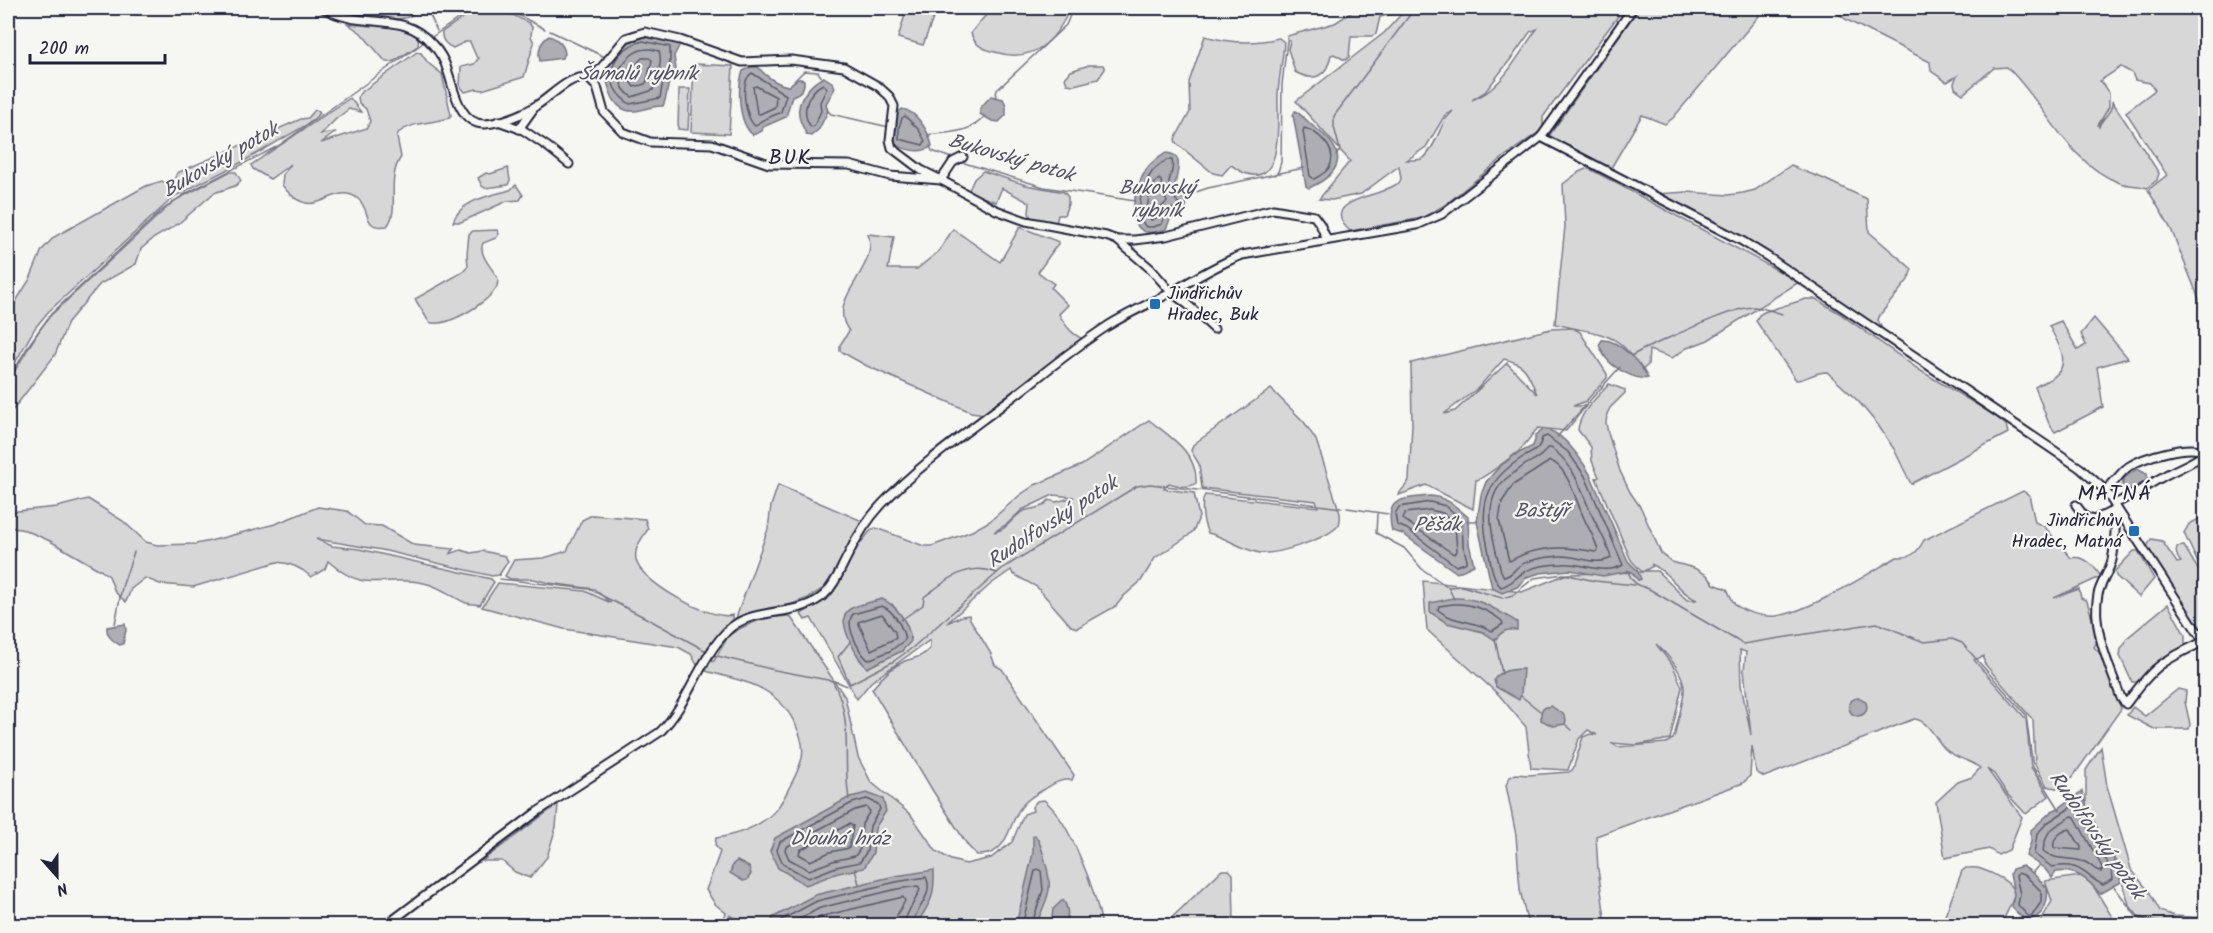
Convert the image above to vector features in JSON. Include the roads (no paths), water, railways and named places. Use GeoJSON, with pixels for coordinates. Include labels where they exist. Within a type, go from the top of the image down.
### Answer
{"type":"FeatureCollection","features":[{"type":"Feature","properties":{"kind":"street"},"geometry":{"type":"LineString","coordinates":[[323,8],[347,18],[399,23],[417,30],[443,58],[454,93],[466,114],[483,124],[498,121],[536,106],[574,79],[584,77],[591,80],[597,87],[604,112],[623,132],[650,142],[712,144],[769,164],[849,165],[890,176],[941,180]]}},
{"type":"Feature","properties":{"kind":"street"},"geometry":{"type":"LineString","coordinates":[[385,926],[537,812],[660,732],[674,716],[706,660],[728,629],[758,616],[794,609],[822,597],[831,587],[870,519],[918,470],[1107,327],[1217,265],[1242,255],[1417,225],[1442,214],[1541,137],[1633,8]]}},
{"type":"Feature","properties":{"kind":"street"},"geometry":{"type":"LineString","coordinates":[[591,80],[626,38],[645,32],[680,40],[742,63],[791,60],[844,68],[878,86],[890,96],[894,106],[890,140],[892,148],[921,170],[996,210],[1016,217],[1117,240],[1135,240],[1166,236],[1273,209],[1314,216],[1327,240]]}},
{"type":"Feature","properties":{"kind":"street"},"geometry":{"type":"LineString","coordinates":[[519,129],[536,106]]}},
{"type":"Feature","properties":{"kind":"street"},"geometry":{"type":"LineString","coordinates":[[498,121],[519,129],[548,147],[569,164]]}},
{"type":"Feature","properties":{"kind":"street"},"geometry":{"type":"LineString","coordinates":[[1541,137],[1742,241],[1768,257],[2080,468],[2105,490],[2204,643],[2165,659],[2140,683],[2126,704],[2101,637],[2097,615],[2097,596],[2102,580],[2112,563],[2115,506]]}},
{"type":"Feature","properties":{"kind":"street"},"geometry":{"type":"LineString","coordinates":[[941,180],[959,159]]}},
{"type":"Feature","properties":{"kind":"street"},"geometry":{"type":"LineString","coordinates":[[1117,240],[1151,269],[1171,292],[1214,329]]}},
{"type":"Feature","properties":{"kind":"street"},"geometry":{"type":"LineString","coordinates":[[2076,505],[2085,517],[2094,520],[2163,476],[2197,460],[2205,453],[2201,449],[2183,450],[2146,458],[2130,466],[2105,490]]}},
{"type":"Feature","properties":{"kind":"water","name":"Šamalů rybník"},"geometry":{"type":"Polygon","coordinates":[[[642,35],[664,38],[680,44],[674,56],[676,69],[663,106],[635,111],[627,110],[621,108],[612,97],[605,68],[625,44],[642,35]]]}},
{"type":"Feature","properties":{"kind":"water"},"geometry":{"type":"Polygon","coordinates":[[[549,36],[560,43],[565,54],[562,58],[540,61],[540,47],[549,36]]]}},
{"type":"Feature","properties":{"kind":"water"},"geometry":{"type":"Polygon","coordinates":[[[751,67],[758,67],[764,74],[780,84],[789,86],[799,79],[804,80],[801,90],[792,96],[786,117],[763,127],[762,131],[753,135],[744,122],[740,105],[743,71],[751,67]]]}},
{"type":"Feature","properties":{"kind":"water"},"geometry":{"type":"Polygon","coordinates":[[[824,77],[833,83],[835,88],[826,104],[828,111],[819,129],[811,136],[807,135],[800,119],[800,104],[814,83],[824,77]]]}},
{"type":"Feature","properties":{"kind":"water"},"geometry":{"type":"Polygon","coordinates":[[[991,96],[1003,99],[1006,105],[1006,115],[999,122],[980,114],[980,108],[991,96]]]}},
{"type":"Feature","properties":{"kind":"water"},"geometry":{"type":"Polygon","coordinates":[[[902,109],[913,114],[922,123],[932,146],[928,149],[912,150],[893,142],[895,119],[902,109]]]}},
{"type":"Feature","properties":{"kind":"water"},"geometry":{"type":"Polygon","coordinates":[[[1295,111],[1324,135],[1336,151],[1338,159],[1331,174],[1309,188],[1306,186],[1293,115],[1295,111]]]}},
{"type":"Feature","properties":{"kind":"water","name":"Bukovský rybník"},"geometry":{"type":"Polygon","coordinates":[[[1166,153],[1172,154],[1178,161],[1175,188],[1187,199],[1186,208],[1171,217],[1166,229],[1152,232],[1142,230],[1136,223],[1134,213],[1137,189],[1150,165],[1166,153]]]}},
{"type":"Feature","properties":{"kind":"water"},"geometry":{"type":"Polygon","coordinates":[[[1602,340],[1623,348],[1648,378],[1632,376],[1614,366],[1606,358],[1599,345],[1602,340]]]}},
{"type":"Feature","properties":{"kind":"water","name":"Baštýř"},"geometry":{"type":"Polygon","coordinates":[[[1544,429],[1565,440],[1590,474],[1628,561],[1637,570],[1641,579],[1638,580],[1629,571],[1603,576],[1570,570],[1540,573],[1527,577],[1517,587],[1502,593],[1492,588],[1477,522],[1481,495],[1486,482],[1499,467],[1515,455],[1533,446],[1535,436],[1544,429]]]}},
{"type":"Feature","properties":{"kind":"water"},"geometry":{"type":"Polygon","coordinates":[[[2137,469],[2147,474],[2148,480],[2126,493],[2122,486],[2124,478],[2137,469]]]}},
{"type":"Feature","properties":{"kind":"water","name":"Pěšák"},"geometry":{"type":"Polygon","coordinates":[[[1430,496],[1446,500],[1468,517],[1469,544],[1474,565],[1457,573],[1403,534],[1392,531],[1390,520],[1393,506],[1404,499],[1430,496]]]}},
{"type":"Feature","properties":{"kind":"water"},"geometry":{"type":"Polygon","coordinates":[[[1463,598],[1487,605],[1517,622],[1517,630],[1505,631],[1495,640],[1483,632],[1447,623],[1430,612],[1430,603],[1463,598]]]}},
{"type":"Feature","properties":{"kind":"water"},"geometry":{"type":"Polygon","coordinates":[[[882,599],[902,616],[911,641],[902,651],[867,668],[849,638],[844,621],[845,614],[861,604],[882,599]]]}},
{"type":"Feature","properties":{"kind":"water"},"geometry":{"type":"Polygon","coordinates":[[[125,624],[123,644],[120,645],[109,636],[107,627],[125,624]]]}},
{"type":"Feature","properties":{"kind":"water"},"geometry":{"type":"Polygon","coordinates":[[[1523,669],[1519,700],[1496,687],[1494,680],[1499,674],[1523,669]]]}},
{"type":"Feature","properties":{"kind":"water"},"geometry":{"type":"Polygon","coordinates":[[[1858,698],[1864,701],[1867,707],[1864,713],[1858,716],[1852,713],[1849,707],[1852,701],[1858,698]]]}},
{"type":"Feature","properties":{"kind":"water"},"geometry":{"type":"Polygon","coordinates":[[[1551,706],[1563,714],[1565,724],[1553,726],[1541,720],[1543,708],[1551,706]]]}},
{"type":"Feature","properties":{"kind":"water"},"geometry":{"type":"Polygon","coordinates":[[[2082,791],[2090,814],[2113,858],[2121,882],[2100,894],[2081,876],[2070,872],[2056,872],[2052,878],[2045,869],[2026,856],[2031,842],[2031,830],[2052,811],[2082,791]]]}},
{"type":"Feature","properties":{"kind":"water","name":"Dlouhá hráz"},"geometry":{"type":"Polygon","coordinates":[[[867,793],[883,799],[886,811],[875,828],[873,853],[864,868],[838,873],[806,885],[778,868],[770,851],[775,838],[850,797],[867,793]]]}},
{"type":"Feature","properties":{"kind":"water"},"geometry":{"type":"Polygon","coordinates":[[[1035,835],[1045,861],[1049,890],[1036,925],[1016,925],[1033,853],[1033,836],[1035,835]]]}},
{"type":"Feature","properties":{"kind":"water"},"geometry":{"type":"Polygon","coordinates":[[[737,861],[749,867],[751,874],[747,880],[743,881],[730,873],[733,864],[737,861]]]}},
{"type":"Feature","properties":{"kind":"water"},"geometry":{"type":"Polygon","coordinates":[[[2022,866],[2033,873],[2047,888],[2047,897],[2042,912],[2031,919],[2018,914],[2012,906],[2014,894],[2010,874],[2012,869],[2022,866]]]}},
{"type":"Feature","properties":{"kind":"water"},"geometry":{"type":"Polygon","coordinates":[[[934,870],[931,900],[916,925],[774,925],[772,918],[815,895],[895,876],[934,870]]]}},
{"type":"Feature","properties":{"kind":"water"},"geometry":{"type":"Polygon","coordinates":[[[1063,900],[1068,912],[1066,925],[1051,925],[1053,909],[1063,900]]]}},
{"type":"Feature","properties":{"kind":"waterway"},"geometry":{"type":"LineString","coordinates":[[427,8],[437,31]]}},
{"type":"Feature","properties":{"kind":"waterway","name":"Bukovský potok"},"geometry":{"type":"LineString","coordinates":[[432,37],[473,8]]}},
{"type":"Feature","properties":{"kind":"waterway","name":"Bukovský potok"},"geometry":{"type":"LineString","coordinates":[[505,8],[545,29]]}},
{"type":"Feature","properties":{"kind":"waterway"},"geometry":{"type":"LineString","coordinates":[[995,98],[997,90],[1066,25],[1073,8]]}},
{"type":"Feature","properties":{"kind":"waterway","name":"Bukovský potok"},"geometry":{"type":"LineString","coordinates":[[1336,155],[1340,150],[1334,127],[1334,116],[1415,8]]}},
{"type":"Feature","properties":{"kind":"waterway","name":"Bukovský potok"},"geometry":{"type":"LineString","coordinates":[[550,31],[605,57]]}},
{"type":"Feature","properties":{"kind":"waterway"},"geometry":{"type":"LineString","coordinates":[[1274,175],[1278,172],[1281,162],[1282,84],[1287,41]]}},
{"type":"Feature","properties":{"kind":"waterway","name":"Bukovský potok"},"geometry":{"type":"LineString","coordinates":[[8,381],[28,346],[51,314],[161,211],[183,195],[278,146],[423,43]]}},
{"type":"Feature","properties":{"kind":"waterway","name":"Bukovský potok"},"geometry":{"type":"LineString","coordinates":[[795,80],[804,71],[818,72],[822,78]]}},
{"type":"Feature","properties":{"kind":"waterway","name":"Bukovský potok"},"geometry":{"type":"LineString","coordinates":[[828,111],[831,114],[889,127]]}},
{"type":"Feature","properties":{"kind":"waterway"},"geometry":{"type":"LineString","coordinates":[[928,135],[972,127],[984,117]]}},
{"type":"Feature","properties":{"kind":"waterway","name":"Bukovský potok"},"geometry":{"type":"LineString","coordinates":[[930,146],[932,151],[954,159]]}},
{"type":"Feature","properties":{"kind":"waterway","name":"Bukovský potok"},"geometry":{"type":"LineString","coordinates":[[961,162],[1044,187],[1135,201]]}},
{"type":"Feature","properties":{"kind":"waterway","name":"Bukovský potok"},"geometry":{"type":"LineString","coordinates":[[1181,197],[1208,188],[1304,168]]}},
{"type":"Feature","properties":{"kind":"waterway"},"geometry":{"type":"LineString","coordinates":[[1631,356],[1700,324],[1744,308],[1758,307],[1782,314]]}},
{"type":"Feature","properties":{"kind":"waterway"},"geometry":{"type":"LineString","coordinates":[[1557,437],[1620,367]]}},
{"type":"Feature","properties":{"kind":"waterway","name":"Rudolfovský potok"},"geometry":{"type":"LineString","coordinates":[[850,642],[838,657],[850,684],[894,661],[912,648],[1003,568],[1137,486],[1150,484],[1197,490]]}},
{"type":"Feature","properties":{"kind":"waterway","name":"Rudolfovský potok"},"geometry":{"type":"LineString","coordinates":[[1199,490],[1342,508]]}},
{"type":"Feature","properties":{"kind":"waterway","name":"Rudolfovský potok"},"geometry":{"type":"LineString","coordinates":[[1347,508],[1388,514]]}},
{"type":"Feature","properties":{"kind":"waterway"},"geometry":{"type":"LineString","coordinates":[[1377,514],[1376,533],[1404,548],[1422,569],[1448,587],[1462,586],[1502,598],[1513,595],[1534,578],[1564,574],[1595,581],[1635,585]]}},
{"type":"Feature","properties":{"kind":"waterway","name":"Rudolfovský potok"},"geometry":{"type":"LineString","coordinates":[[1467,521],[1477,521]]}},
{"type":"Feature","properties":{"kind":"waterway"},"geometry":{"type":"LineString","coordinates":[[115,624],[122,587],[134,552]]}},
{"type":"Feature","properties":{"kind":"waterway"},"geometry":{"type":"LineString","coordinates":[[901,620],[923,605],[924,597],[958,574],[976,569],[997,573]]}},
{"type":"Feature","properties":{"kind":"waterway","name":"Rudolfovský potok"},"geometry":{"type":"LineString","coordinates":[[1628,570],[1631,578],[1638,585],[1649,589],[1743,644],[1877,623],[1924,642],[1952,639],[1962,643],[2026,715],[2033,767],[2060,810]]}},
{"type":"Feature","properties":{"kind":"waterway","name":"Rudolfovský potok"},"geometry":{"type":"LineString","coordinates":[[500,579],[589,589],[708,652]]}},
{"type":"Feature","properties":{"kind":"waterway"},"geometry":{"type":"LineString","coordinates":[[1448,587],[1454,599]]}},
{"type":"Feature","properties":{"kind":"waterway"},"geometry":{"type":"LineString","coordinates":[[1495,638],[1502,674]]}},
{"type":"Feature","properties":{"kind":"waterway","name":"Rudolfovský potok"},"geometry":{"type":"LineString","coordinates":[[713,655],[838,682],[847,686]]}},
{"type":"Feature","properties":{"kind":"waterway"},"geometry":{"type":"LineString","coordinates":[[833,682],[839,696],[845,724],[849,799]]}},
{"type":"Feature","properties":{"kind":"waterway"},"geometry":{"type":"LineString","coordinates":[[1521,696],[1540,711]]}},
{"type":"Feature","properties":{"kind":"waterway"},"geometry":{"type":"LineString","coordinates":[[1566,725],[1572,730]]}},
{"type":"Feature","properties":{"kind":"waterway"},"geometry":{"type":"LineString","coordinates":[[2032,873],[2039,865]]}},
{"type":"Feature","properties":{"kind":"waterway"},"geometry":{"type":"LineString","coordinates":[[855,869],[859,884]]}},
{"type":"Feature","properties":{"kind":"waterway","name":"Rudolfovský potok"},"geometry":{"type":"LineString","coordinates":[[2113,885],[2136,916],[2160,926]]}},
{"type":"Feature","properties":{"kind":"waterway"},"geometry":{"type":"LineString","coordinates":[[2016,926],[2021,917]]}},
{"type":"Feature","properties":{"kind":"place","name":"Jindřichův Hradec, Buk"},"geometry":{"type":"Point","coordinates":[1155,304]}},
{"type":"Feature","properties":{"kind":"place","name":"Jindřichův Hradec, Matná"},"geometry":{"type":"Point","coordinates":[2134,531]}},
{"type":"Feature","properties":{"kind":"district","name":"BUK"},"geometry":{"type":"Point","coordinates":[790,158]}},
{"type":"Feature","properties":{"kind":"district","name":"MATNÁ"},"geometry":{"type":"Point","coordinates":[2115,494]}}]}
